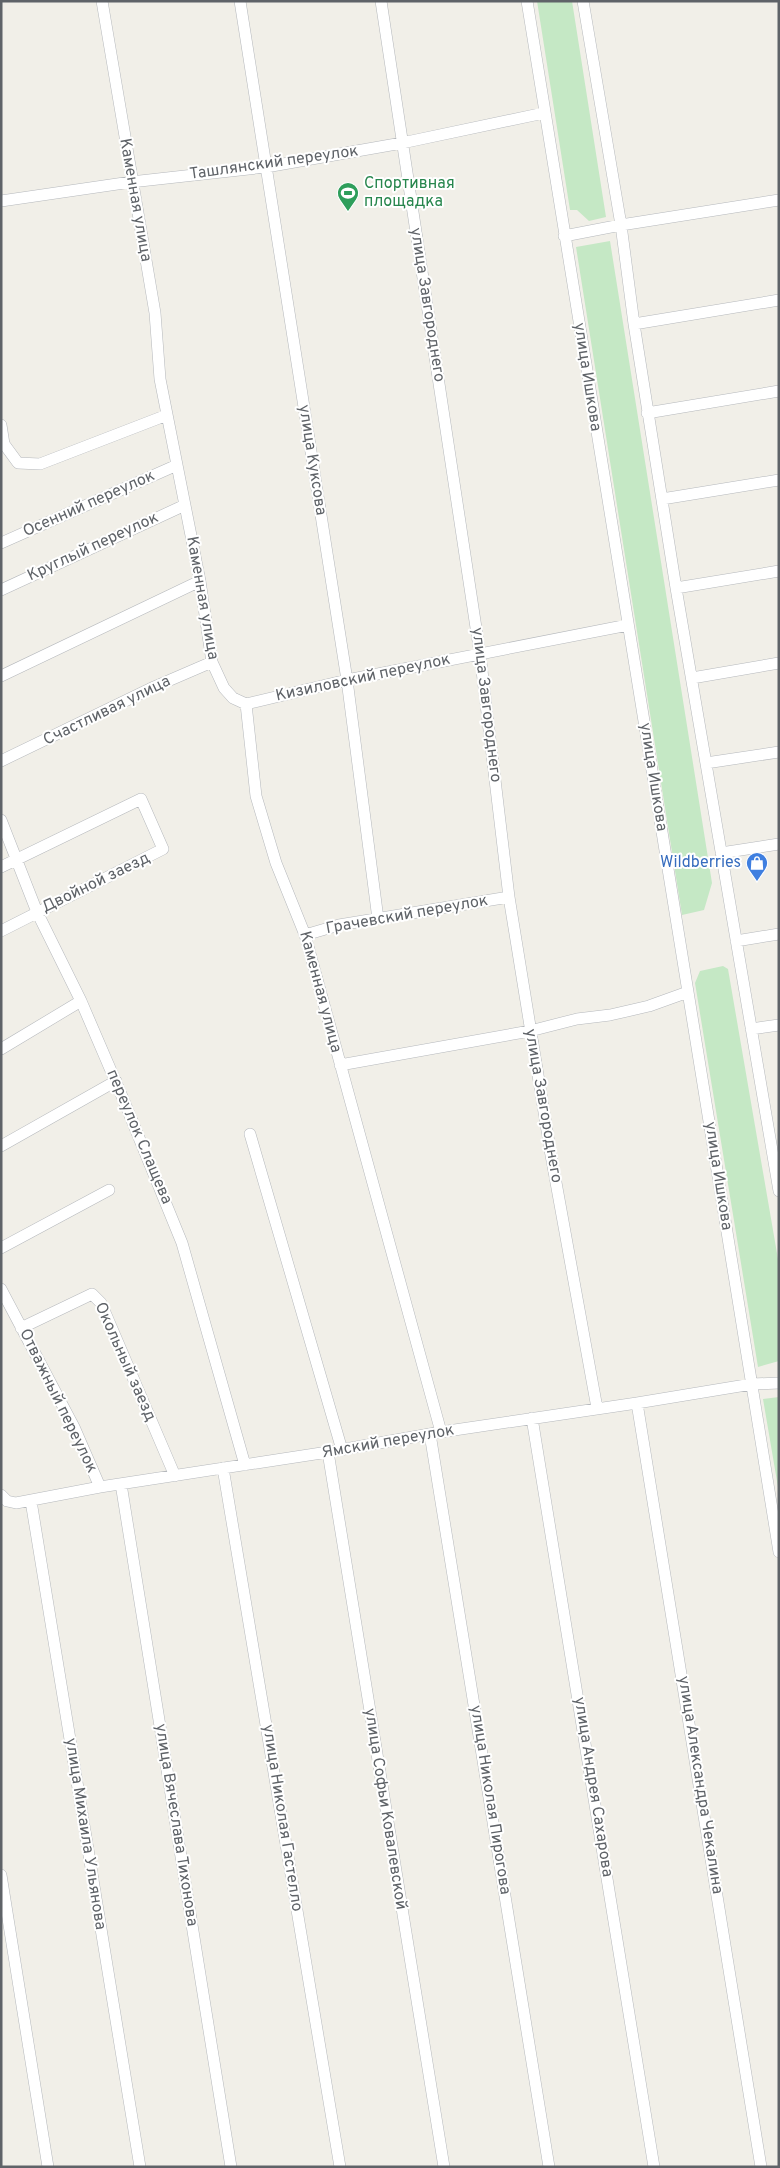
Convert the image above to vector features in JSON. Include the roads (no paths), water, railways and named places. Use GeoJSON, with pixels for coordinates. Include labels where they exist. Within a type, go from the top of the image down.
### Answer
{"type":"FeatureCollection","features":[{"type":"Feature","properties":{"kind":"street","name":"Каменная улица"},"geometry":{"type":"LineString","coordinates":[[102,1],[131,182],[155,313],[160,378],[200,581],[212,662],[224,688],[233,698],[246,704],[256,796],[276,863],[305,934],[436,1433]]}},
{"type":"Feature","properties":{"kind":"street","name":"улица Куксова"},"geometry":{"type":"LineString","coordinates":[[240,1],[347,680],[378,919]]}},
{"type":"Feature","properties":{"kind":"street","name":"улица Завгороднего"},"geometry":{"type":"LineString","coordinates":[[381,1],[480,654],[509,897],[530,1031],[597,1408]]}},
{"type":"Feature","properties":{"kind":"street","name":"улица Ишкова"},"geometry":{"type":"LineString","coordinates":[[527,1],[779,1552]]}},
{"type":"Feature","properties":{"kind":"street"},"geometry":{"type":"LineString","coordinates":[[583,1],[621,225],[647,413],[779,1191]]}},
{"type":"Feature","properties":{"kind":"street","name":"Ташлянский переулок"},"geometry":{"type":"LineString","coordinates":[[1,201],[131,182],[266,167],[402,143],[544,113]]}},
{"type":"Feature","properties":{"kind":"street"},"geometry":{"type":"LineString","coordinates":[[564,236],[779,200]]}},
{"type":"Feature","properties":{"kind":"street"},"geometry":{"type":"LineString","coordinates":[[634,324],[779,300]]}},
{"type":"Feature","properties":{"kind":"street"},"geometry":{"type":"LineString","coordinates":[[647,413],[779,391]]}},
{"type":"Feature","properties":{"kind":"street"},"geometry":{"type":"LineString","coordinates":[[1,425],[7,457],[18,463],[40,464],[167,415]]}},
{"type":"Feature","properties":{"kind":"street","name":"Осенний переулок"},"geometry":{"type":"LineString","coordinates":[[1,543],[177,465]]}},
{"type":"Feature","properties":{"kind":"street"},"geometry":{"type":"LineString","coordinates":[[662,499],[779,480]]}},
{"type":"Feature","properties":{"kind":"street","name":"Круглый переулок"},"geometry":{"type":"LineString","coordinates":[[1,590],[185,505]]}},
{"type":"Feature","properties":{"kind":"street"},"geometry":{"type":"LineString","coordinates":[[676,588],[779,571]]}},
{"type":"Feature","properties":{"kind":"street"},"geometry":{"type":"LineString","coordinates":[[1,676],[200,581]]}},
{"type":"Feature","properties":{"kind":"street","name":"Кизиловский переулок"},"geometry":{"type":"LineString","coordinates":[[246,704],[347,680],[628,625]]}},
{"type":"Feature","properties":{"kind":"street","name":"Счастливая улица"},"geometry":{"type":"LineString","coordinates":[[1,761],[154,687],[212,662]]}},
{"type":"Feature","properties":{"kind":"street"},"geometry":{"type":"LineString","coordinates":[[692,678],[779,664]]}},
{"type":"Feature","properties":{"kind":"street"},"geometry":{"type":"LineString","coordinates":[[706,763],[779,752]]}},
{"type":"Feature","properties":{"kind":"street","name":"Двойной заезд"},"geometry":{"type":"LineString","coordinates":[[1,867],[141,799],[163,850],[37,912],[1,932]]}},
{"type":"Feature","properties":{"kind":"street","name":"переулок Слащева"},"geometry":{"type":"LineString","coordinates":[[1,820],[37,912],[81,1001],[182,1243],[245,1465]]}},
{"type":"Feature","properties":{"kind":"street"},"geometry":{"type":"LineString","coordinates":[[721,854],[779,844]]}},
{"type":"Feature","properties":{"kind":"street","name":"Грачевский переулок"},"geometry":{"type":"LineString","coordinates":[[305,934],[339,925],[509,897]]}},
{"type":"Feature","properties":{"kind":"street"},"geometry":{"type":"LineString","coordinates":[[736,941],[779,934]]}},
{"type":"Feature","properties":{"kind":"street"},"geometry":{"type":"LineString","coordinates":[[340,1065],[530,1031],[577,1019],[610,1015],[649,1006],[688,992]]}},
{"type":"Feature","properties":{"kind":"street"},"geometry":{"type":"LineString","coordinates":[[1,1049],[81,1001]]}},
{"type":"Feature","properties":{"kind":"street"},"geometry":{"type":"LineString","coordinates":[[752,1029],[779,1025]]}},
{"type":"Feature","properties":{"kind":"street"},"geometry":{"type":"LineString","coordinates":[[1,1146],[116,1081]]}},
{"type":"Feature","properties":{"kind":"street"},"geometry":{"type":"LineString","coordinates":[[766,1116],[779,1114]]}},
{"type":"Feature","properties":{"kind":"street"},"geometry":{"type":"LineString","coordinates":[[250,1134],[342,1450]]}},
{"type":"Feature","properties":{"kind":"street"},"geometry":{"type":"LineString","coordinates":[[1,1248],[109,1190]]}},
{"type":"Feature","properties":{"kind":"street","name":"Отважный переулок"},"geometry":{"type":"LineString","coordinates":[[1,1289],[74,1427],[100,1487]]}},
{"type":"Feature","properties":{"kind":"street","name":"Окольный заезд"},"geometry":{"type":"LineString","coordinates":[[21,1328],[81,1298],[92,1294],[97,1298],[101,1303],[175,1476]]}},
{"type":"Feature","properties":{"kind":"street","name":"Ямский переулок"},"geometry":{"type":"LineString","coordinates":[[27,1501],[100,1487],[342,1450],[436,1433],[752,1384],[779,1383]]}},
{"type":"Feature","properties":{"kind":"street","name":"улица Александра Чекалина"},"geometry":{"type":"LineString","coordinates":[[637,1403],[761,2167]]}},
{"type":"Feature","properties":{"kind":"street","name":"улица Андрея Сахарова"},"geometry":{"type":"LineString","coordinates":[[532,1418],[654,2161]]}},
{"type":"Feature","properties":{"kind":"street","name":"улица Николая Пирогова"},"geometry":{"type":"LineString","coordinates":[[436,1433],[549,2167]]}},
{"type":"Feature","properties":{"kind":"street","name":"улица Софьи Ковалевской"},"geometry":{"type":"LineString","coordinates":[[328,1452],[444,2167]]}},
{"type":"Feature","properties":{"kind":"street","name":"улица Николая Гастелло"},"geometry":{"type":"LineString","coordinates":[[224,1468],[340,2167]]}},
{"type":"Feature","properties":{"kind":"street","name":"улица Вячеслава Тихонова"},"geometry":{"type":"LineString","coordinates":[[121,1484],[231,2167]]}},
{"type":"Feature","properties":{"kind":"street"},"geometry":{"type":"LineString","coordinates":[[1,1495],[7,1501],[16,1503],[27,1501]]}},
{"type":"Feature","properties":{"kind":"street","name":"улица Михаила Ульянова"},"geometry":{"type":"LineString","coordinates":[[27,1501],[140,2167]]}},
{"type":"Feature","properties":{"kind":"street"},"geometry":{"type":"LineString","coordinates":[[1,1874],[48,2167]]}},
{"type":"Feature","properties":{"kind":"place","name":"Спортивная площадка"},"geometry":{"type":"Point","coordinates":[348,212]}},
{"type":"Feature","properties":{"kind":"place","name":"Wildberries"},"geometry":{"type":"Point","coordinates":[757,882]}}]}
